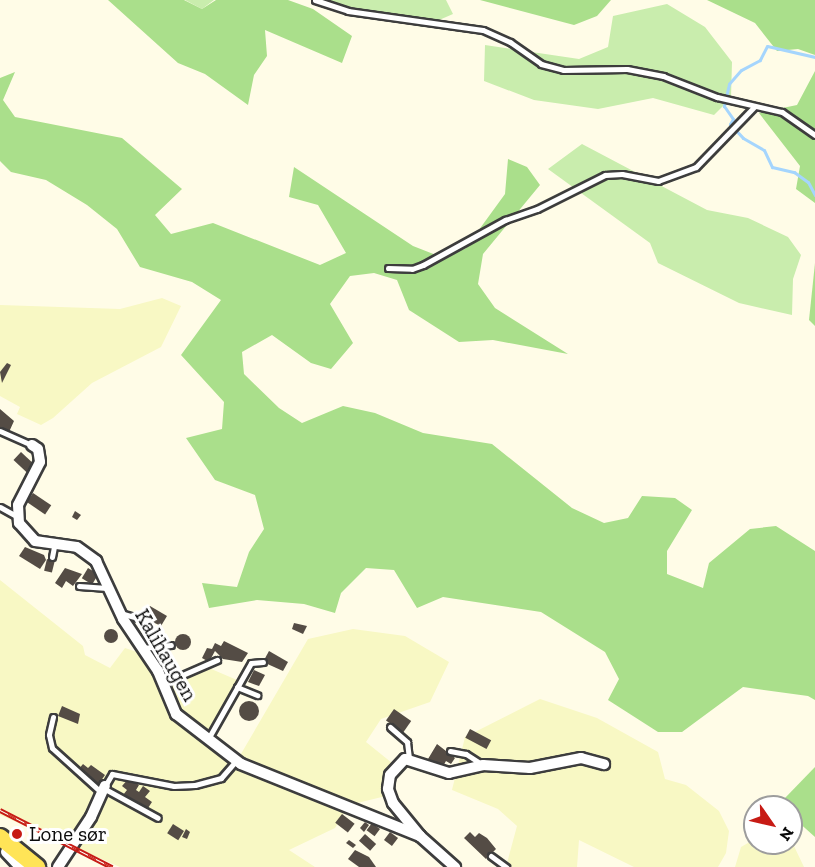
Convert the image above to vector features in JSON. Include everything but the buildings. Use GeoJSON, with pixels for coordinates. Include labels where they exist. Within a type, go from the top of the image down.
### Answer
{"type":"FeatureCollection","features":[{"type":"Feature","properties":{"kind":"main road"},"geometry":{"type":"LineString","coordinates":[[0,837],[37,867]]}},
{"type":"Feature","properties":{"kind":"street"},"geometry":{"type":"LineString","coordinates":[[16,516],[40,462],[38,449],[32,445]]}},
{"type":"Feature","properties":{"kind":"street","name":"Kalihaugen"},"geometry":{"type":"LineString","coordinates":[[16,516],[35,541],[53,552],[77,547],[90,555],[119,614],[164,683],[176,714],[236,760],[420,836]]}},
{"type":"Feature","properties":{"kind":"street"},"geometry":{"type":"LineString","coordinates":[[409,759],[444,773],[483,765],[530,768],[582,758],[604,764]]}},
{"type":"Feature","properties":{"kind":"street","name":"Kalihaugen"},"geometry":{"type":"LineString","coordinates":[[409,759],[394,769],[388,789],[393,803],[420,836],[455,867]]}},
{"type":"Feature","properties":{"kind":"street"},"geometry":{"type":"LineString","coordinates":[[58,867],[104,789]]}},
{"type":"Feature","properties":{"kind":"street"},"geometry":{"type":"LineString","coordinates":[[0,848],[20,867]]}},
{"type":"Feature","properties":{"kind":"lane"},"geometry":{"type":"LineString","coordinates":[[315,0],[348,11],[483,30],[510,42],[541,64],[562,70],[627,69],[663,76],[752,106],[782,112],[815,135]]}},
{"type":"Feature","properties":{"kind":"lane"},"geometry":{"type":"LineString","coordinates":[[388,268],[412,269],[423,265],[505,219],[553,202],[605,175],[622,174],[658,180],[696,167],[752,106]]}},
{"type":"Feature","properties":{"kind":"lane"},"geometry":{"type":"LineString","coordinates":[[0,431],[32,445]]}},
{"type":"Feature","properties":{"kind":"lane"},"geometry":{"type":"LineString","coordinates":[[0,507],[16,516]]}},
{"type":"Feature","properties":{"kind":"lane"},"geometry":{"type":"LineString","coordinates":[[79,586],[107,588]]}},
{"type":"Feature","properties":{"kind":"lane"},"geometry":{"type":"LineString","coordinates":[[119,614],[138,618]]}},
{"type":"Feature","properties":{"kind":"lane"},"geometry":{"type":"LineString","coordinates":[[142,649],[171,645]]}},
{"type":"Feature","properties":{"kind":"lane"},"geometry":{"type":"LineString","coordinates":[[164,683],[217,660]]}},
{"type":"Feature","properties":{"kind":"lane"},"geometry":{"type":"LineString","coordinates":[[208,739],[251,663],[263,662]]}},
{"type":"Feature","properties":{"kind":"lane"},"geometry":{"type":"LineString","coordinates":[[237,687],[257,695]]}},
{"type":"Feature","properties":{"kind":"lane"},"geometry":{"type":"LineString","coordinates":[[53,717],[49,735],[52,748],[104,789],[158,818]]}},
{"type":"Feature","properties":{"kind":"lane"},"geometry":{"type":"LineString","coordinates":[[390,727],[407,742],[409,759]]}},
{"type":"Feature","properties":{"kind":"lane"},"geometry":{"type":"LineString","coordinates":[[450,751],[466,754],[483,765]]}},
{"type":"Feature","properties":{"kind":"lane"},"geometry":{"type":"LineString","coordinates":[[104,789],[112,774],[174,786],[195,785],[221,778],[236,760]]}},
{"type":"Feature","properties":{"kind":"lane"},"geometry":{"type":"LineString","coordinates":[[491,856],[506,867]]}},
{"type":"Feature","properties":{"kind":"green space"},"geometry":{"type":"Polygon","coordinates":[[[108,0],[184,0],[202,9],[216,0],[288,0],[313,9],[352,36],[342,63],[265,30],[267,56],[254,75],[248,105],[205,74],[178,63],[108,0]]]}},
{"type":"Feature","properties":{"kind":"green space"},"geometry":{"type":"Polygon","coordinates":[[[185,0],[214,0],[202,9],[185,0]]]}},
{"type":"Feature","properties":{"kind":"green space"},"geometry":{"type":"Polygon","coordinates":[[[320,0],[446,0],[453,14],[423,27],[371,17],[320,0]]]}},
{"type":"Feature","properties":{"kind":"green space"},"geometry":{"type":"Polygon","coordinates":[[[480,0],[611,0],[597,16],[574,25],[480,0]]]}},
{"type":"Feature","properties":{"kind":"green space"},"geometry":{"type":"Polygon","coordinates":[[[707,0],[815,0],[815,55],[798,49],[777,51],[755,23],[707,0]]]}},
{"type":"Feature","properties":{"kind":"green space"},"geometry":{"type":"Polygon","coordinates":[[[667,4],[705,27],[732,62],[731,98],[714,115],[653,98],[598,109],[534,100],[484,81],[485,45],[579,59],[608,47],[613,16],[667,4]]]}},
{"type":"Feature","properties":{"kind":"green space"},"geometry":{"type":"Polygon","coordinates":[[[815,71],[815,203],[796,189],[800,166],[759,113],[797,105],[815,71]]]}},
{"type":"Feature","properties":{"kind":"green space"},"geometry":{"type":"Polygon","coordinates":[[[15,72],[3,100],[15,117],[122,138],[182,189],[155,215],[171,234],[213,223],[320,265],[346,253],[318,205],[289,197],[294,167],[413,246],[436,255],[465,249],[505,194],[508,159],[527,167],[540,185],[483,254],[478,284],[495,308],[568,354],[493,340],[459,342],[409,310],[397,280],[374,273],[350,276],[330,304],[353,343],[331,369],[311,363],[272,335],[242,352],[244,374],[279,408],[302,423],[343,406],[375,413],[423,433],[492,444],[572,508],[604,523],[628,518],[642,496],[675,498],[692,510],[667,551],[667,574],[703,588],[709,563],[750,529],[776,526],[815,551],[815,700],[808,696],[743,687],[682,732],[658,732],[608,700],[619,679],[605,652],[541,612],[443,597],[417,608],[394,570],[366,568],[341,593],[335,613],[304,604],[257,600],[209,608],[202,583],[237,587],[249,552],[264,529],[255,495],[215,480],[186,438],[222,429],[224,402],[181,355],[221,300],[192,282],[140,267],[117,229],[87,205],[46,180],[11,172],[0,161],[0,78],[15,72]]]}},
{"type":"Feature","properties":{"kind":"green space"},"geometry":{"type":"Polygon","coordinates":[[[582,144],[707,210],[748,218],[788,237],[801,255],[793,279],[792,315],[739,303],[658,263],[650,243],[548,169],[582,144]]]}},
{"type":"Feature","properties":{"kind":"green space"},"geometry":{"type":"Polygon","coordinates":[[[815,263],[815,326],[809,320],[815,263]]]}},
{"type":"Feature","properties":{"kind":"green space"},"geometry":{"type":"Polygon","coordinates":[[[162,298],[181,306],[161,347],[92,383],[53,418],[41,425],[17,414],[20,407],[0,396],[0,305],[120,309],[162,298]]]}},
{"type":"Feature","properties":{"kind":"green space"},"geometry":{"type":"Polygon","coordinates":[[[0,580],[83,646],[85,655],[110,668],[125,648],[143,654],[162,686],[209,668],[237,680],[207,734],[238,759],[308,639],[353,629],[405,636],[449,662],[430,702],[381,719],[366,742],[397,767],[386,796],[349,805],[335,828],[289,850],[315,867],[120,867],[0,815],[0,580]]]}},
{"type":"Feature","properties":{"kind":"green space"},"geometry":{"type":"Polygon","coordinates":[[[540,699],[597,718],[658,752],[665,779],[686,785],[719,811],[729,831],[726,853],[718,867],[634,867],[579,840],[577,867],[512,867],[507,863],[517,826],[498,809],[452,790],[465,737],[540,699]]]}},
{"type":"Feature","properties":{"kind":"green space"},"geometry":{"type":"Polygon","coordinates":[[[815,767],[815,837],[803,826],[803,795],[788,795],[815,767]]]}},
{"type":"Feature","properties":{"kind":"green space"},"geometry":{"type":"Polygon","coordinates":[[[743,846],[743,855],[798,855],[804,867],[735,867],[743,846]]]}},
{"type":"Feature","properties":{"kind":"waterway"},"geometry":{"type":"LineString","coordinates":[[815,57],[767,46],[760,60],[741,70],[729,84],[724,106],[733,119],[730,124],[743,138],[764,150],[772,167],[794,172],[808,182],[815,195]]}},
{"type":"Feature","properties":{"kind":"railway"},"geometry":{"type":"LineString","coordinates":[[0,810],[112,867]]}},
{"type":"Feature","properties":{"kind":"place","name":"Lone sør"},"geometry":{"type":"Point","coordinates":[17,834]}}]}
